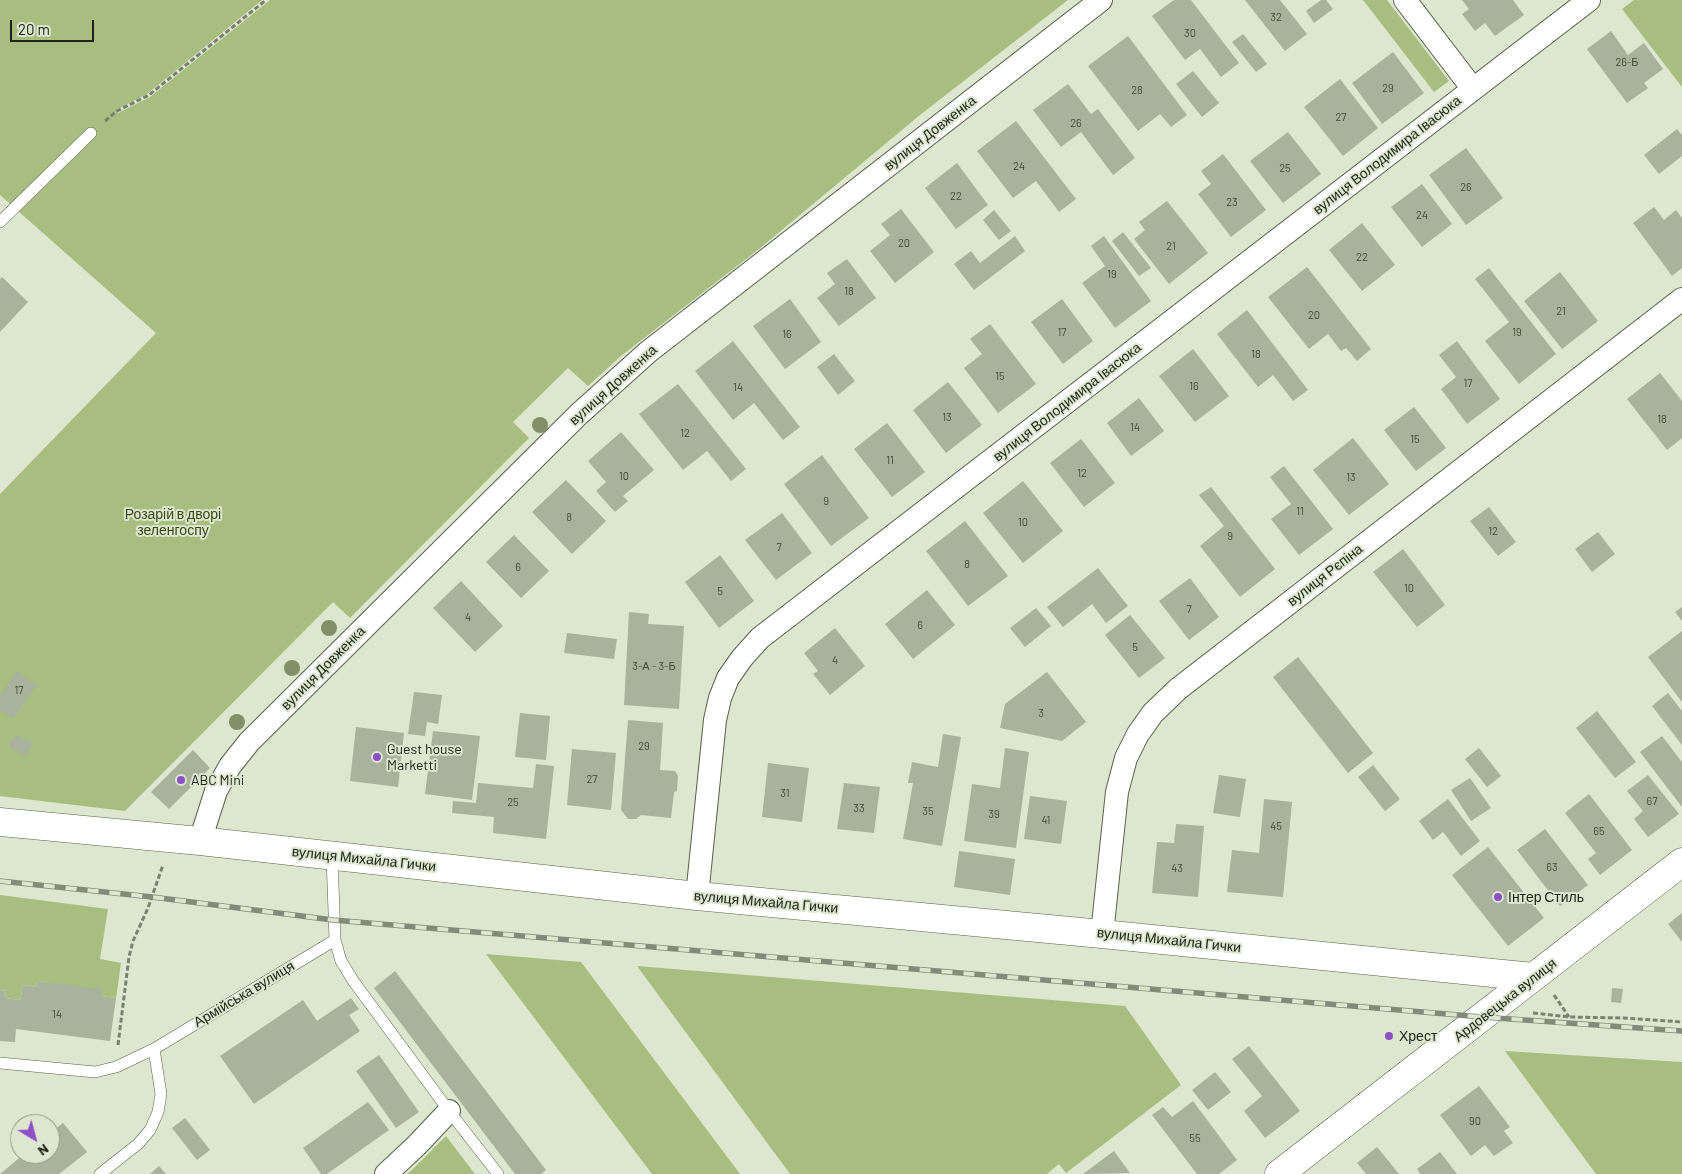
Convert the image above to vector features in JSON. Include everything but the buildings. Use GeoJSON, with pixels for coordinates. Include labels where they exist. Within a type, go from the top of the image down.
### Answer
{"type":"FeatureCollection","features":[{"type":"Feature","properties":{"kind":"main road","name":"вулиця Михайла Гички"},"geometry":{"type":"LineString","coordinates":[[0,822],[200,841],[697,896],[1533,977]]}},
{"type":"Feature","properties":{"kind":"main road","name":"Ардовецька вулиця"},"geometry":{"type":"LineString","coordinates":[[1279,1174],[1682,862]]}},
{"type":"Feature","properties":{"kind":"street","name":"вулиця Довженка"},"geometry":{"type":"LineString","coordinates":[[200,841],[216,791],[230,766],[249,742],[579,414],[648,352],[1101,0]]}},
{"type":"Feature","properties":{"kind":"street"},"geometry":{"type":"LineString","coordinates":[[1405,0],[1473,89]]}},
{"type":"Feature","properties":{"kind":"street","name":"вулиця Володимира Івасюка"},"geometry":{"type":"LineString","coordinates":[[697,896],[715,720],[720,698],[728,678],[742,658],[760,638],[1589,0]]}},
{"type":"Feature","properties":{"kind":"street","name":"вулиця Рєпіна"},"geometry":{"type":"LineString","coordinates":[[1102,934],[1117,792],[1126,758],[1138,734],[1153,713],[1186,683],[1682,299]]}},
{"type":"Feature","properties":{"kind":"street"},"geometry":{"type":"LineString","coordinates":[[386,1174],[449,1111]]}},
{"type":"Feature","properties":{"kind":"lane"},"geometry":{"type":"LineString","coordinates":[[0,222],[91,133]]}},
{"type":"Feature","properties":{"kind":"lane"},"geometry":{"type":"LineString","coordinates":[[332,856],[334,940],[341,961],[354,982],[449,1111],[498,1174]]}},
{"type":"Feature","properties":{"kind":"lane","name":"Армійська вулиця"},"geometry":{"type":"LineString","coordinates":[[0,1062],[95,1072],[116,1067],[154,1049],[334,940]]}},
{"type":"Feature","properties":{"kind":"lane"},"geometry":{"type":"LineString","coordinates":[[100,1174],[138,1144],[150,1130],[158,1112],[161,1094],[154,1049]]}},
{"type":"Feature","properties":{"kind":"path"},"geometry":{"type":"LineString","coordinates":[[91,133],[117,111],[148,95],[266,0]]}},
{"type":"Feature","properties":{"kind":"path"},"geometry":{"type":"LineString","coordinates":[[116,1067],[129,956],[172,839]]}},
{"type":"Feature","properties":{"kind":"path"},"geometry":{"type":"LineString","coordinates":[[1493,1009],[1570,1017],[1682,1022]]}},
{"type":"Feature","properties":{"kind":"green space","name":"Розарій в дворі зеленгоспу"},"geometry":{"type":"Polygon","coordinates":[[[0,0],[262,0],[147,94],[116,110],[118,113],[150,97],[270,0],[1068,0],[920,115],[759,249],[621,356],[588,386],[568,368],[513,422],[529,438],[350,618],[333,602],[125,811],[0,796],[0,494],[156,333],[0,195],[0,0]]]}},
{"type":"Feature","properties":{"kind":"green space"},"geometry":{"type":"Polygon","coordinates":[[[1363,0],[1387,0],[1449,81],[1434,92],[1363,0]]]}},
{"type":"Feature","properties":{"kind":"green space"},"geometry":{"type":"Polygon","coordinates":[[[1634,0],[1682,0],[1682,87],[1622,9],[1634,0]]]}},
{"type":"Feature","properties":{"kind":"green space"},"geometry":{"type":"Polygon","coordinates":[[[0,895],[108,909],[100,959],[121,963],[116,998],[101,996],[63,985],[37,981],[36,987],[23,985],[20,1000],[5,998],[6,991],[0,990],[0,895]]]}},
{"type":"Feature","properties":{"kind":"green space"},"geometry":{"type":"Polygon","coordinates":[[[486,954],[581,962],[740,1174],[652,1174],[486,954]]]}},
{"type":"Feature","properties":{"kind":"green space"},"geometry":{"type":"Polygon","coordinates":[[[637,966],[1125,1006],[1181,1085],[1066,1173],[1059,1164],[1047,1174],[790,1174],[637,966]]]}},
{"type":"Feature","properties":{"kind":"green space"},"geometry":{"type":"Polygon","coordinates":[[[1505,1051],[1682,1062],[1682,1174],[1596,1174],[1505,1051]]]}},
{"type":"Feature","properties":{"kind":"green space"},"geometry":{"type":"Polygon","coordinates":[[[446,1136],[475,1174],[407,1174],[412,1170],[446,1136]]]}},
{"type":"Feature","properties":{"kind":"railway"},"geometry":{"type":"LineString","coordinates":[[0,881],[152,897],[333,920],[1482,1017],[1682,1031]]}},
{"type":"Feature","properties":{"kind":"place","name":"Guest house Marketti"},"geometry":{"type":"Point","coordinates":[377,757]}},
{"type":"Feature","properties":{"kind":"place","name":"ABC Mini"},"geometry":{"type":"Point","coordinates":[181,780]}},
{"type":"Feature","properties":{"kind":"place","name":"Інтер Стиль"},"geometry":{"type":"Point","coordinates":[1498,897]}},
{"type":"Feature","properties":{"kind":"place","name":"Хрест"},"geometry":{"type":"Point","coordinates":[1389,1036]}}]}
